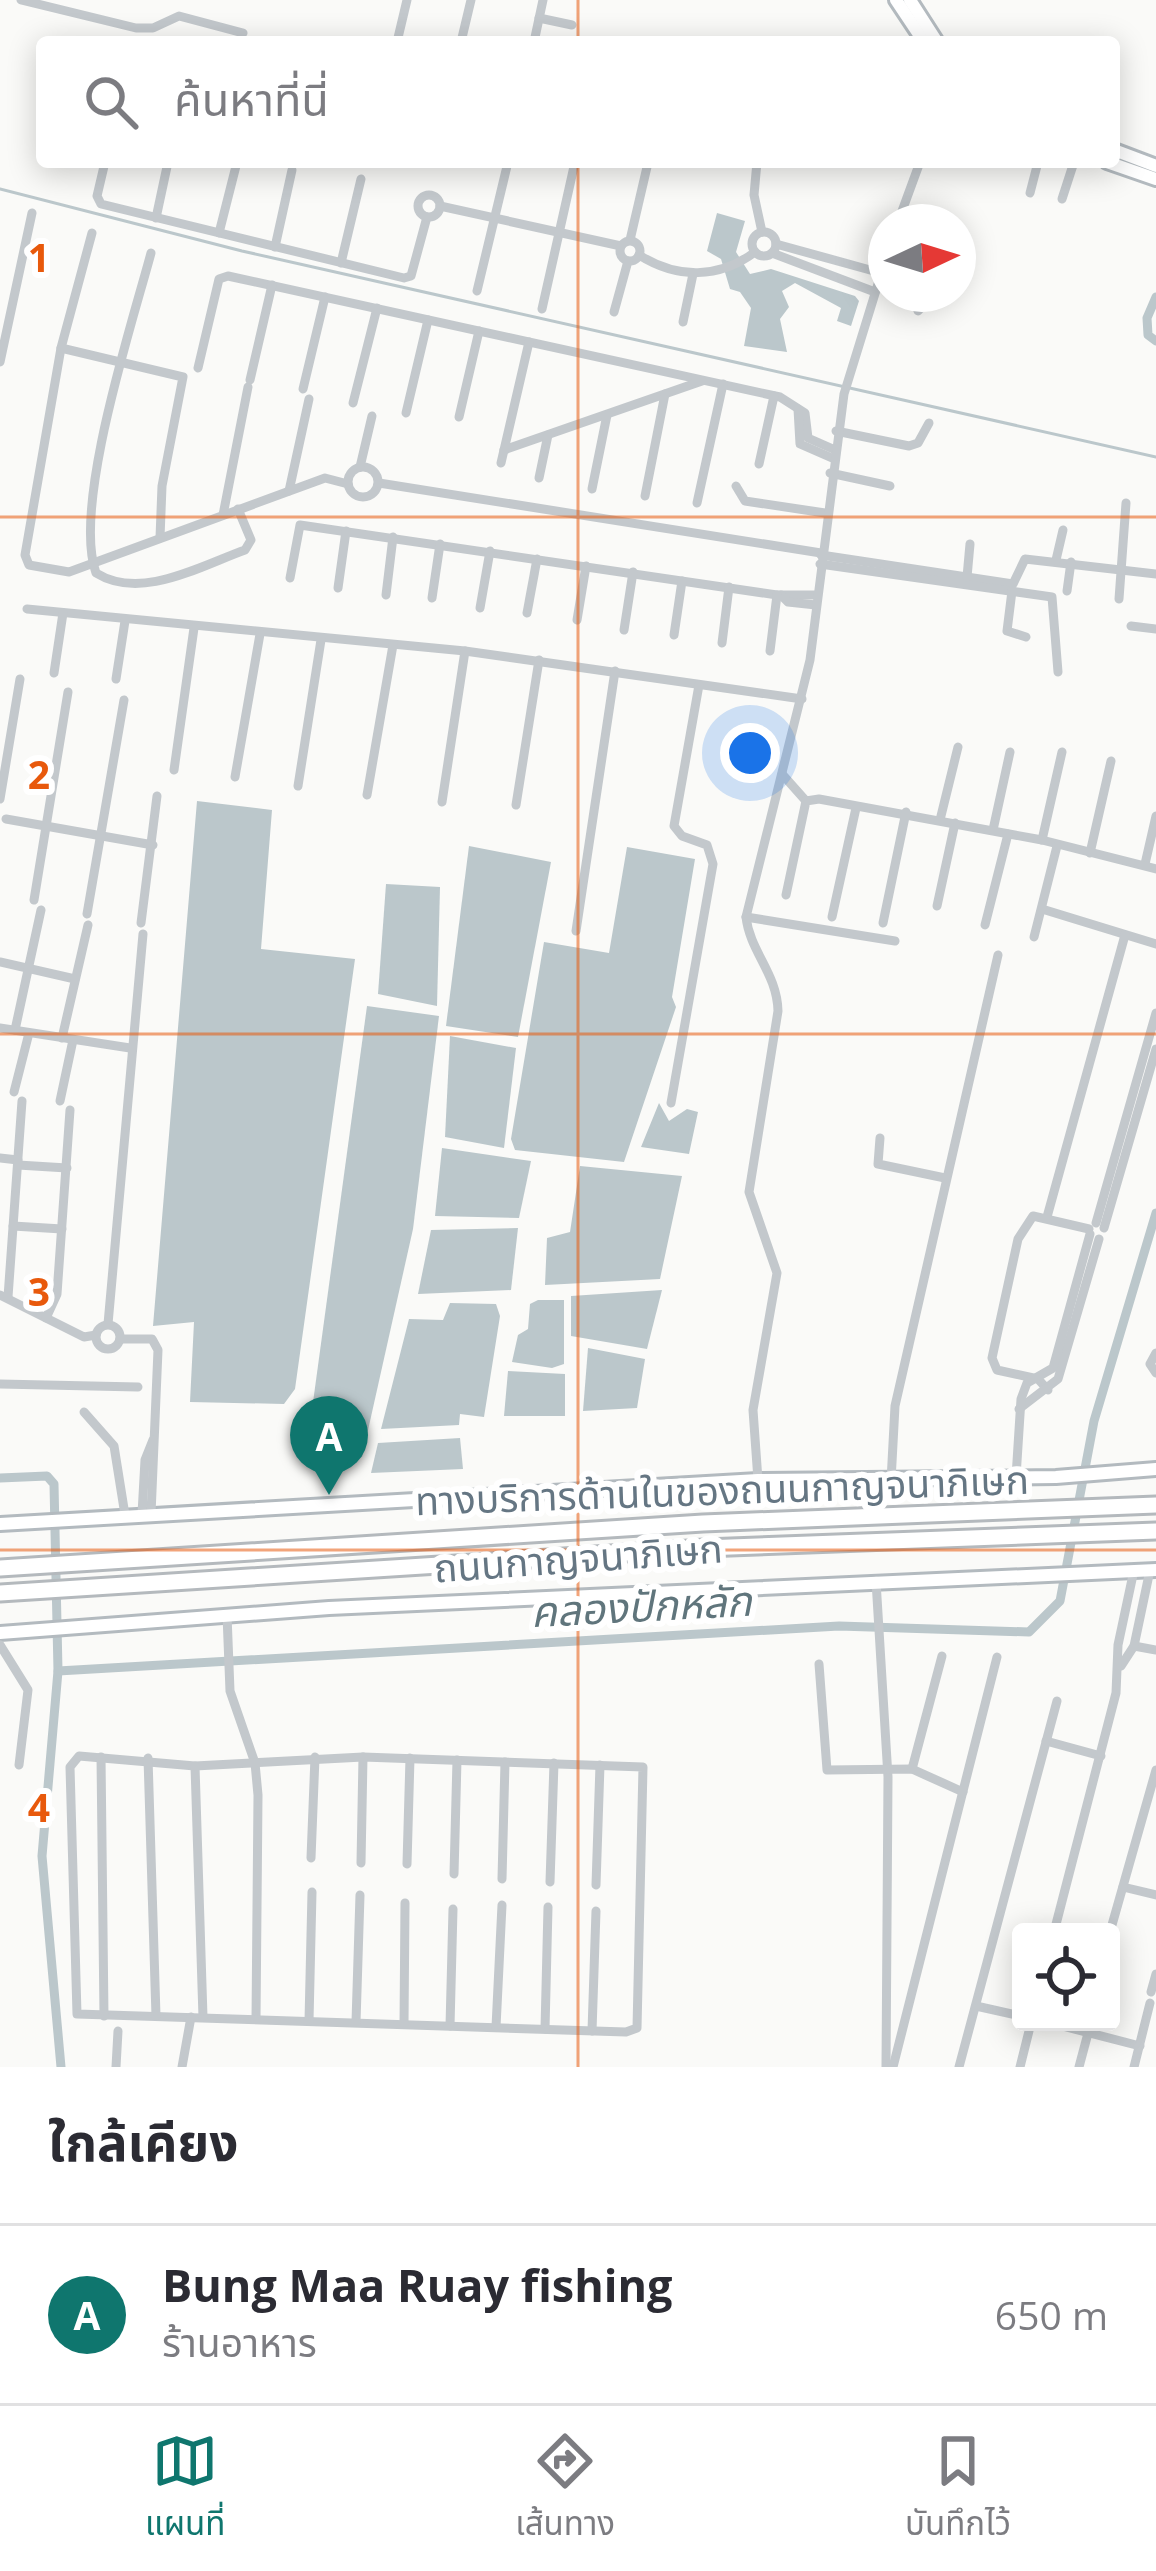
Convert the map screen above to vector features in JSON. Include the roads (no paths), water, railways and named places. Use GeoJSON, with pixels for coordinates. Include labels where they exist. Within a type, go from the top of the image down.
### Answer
{"type":"FeatureCollection","features":[{"type":"Feature","properties":{"kind":"highway","name":"ถนนกาญจนาภิเษก"},"geometry":{"type":"LineString","coordinates":[[0,1568],[703,1523],[1156,1505]]}},
{"type":"Feature","properties":{"kind":"highway","name":"ถนนกาญจนาภิเษก"},"geometry":{"type":"LineString","coordinates":[[0,1593],[704,1548],[1156,1531]]}},
{"type":"Feature","properties":{"kind":"main road"},"geometry":{"type":"LineString","coordinates":[[896,0],[920,36]]}},
{"type":"Feature","properties":{"kind":"main road"},"geometry":{"type":"LineString","coordinates":[[910,0],[933,36]]}},
{"type":"Feature","properties":{"kind":"main road"},"geometry":{"type":"LineString","coordinates":[[1120,153],[1153,171]]}},
{"type":"Feature","properties":{"kind":"main road"},"geometry":{"type":"LineString","coordinates":[[1120,165],[1153,171]]}},
{"type":"Feature","properties":{"kind":"main road","name":"ทางบริการด้านในของถนนกาญจนาภิเษก"},"geometry":{"type":"LineString","coordinates":[[0,1524],[758,1480],[1056,1477],[1156,1468]]}},
{"type":"Feature","properties":{"kind":"main road"},"geometry":{"type":"LineString","coordinates":[[0,1633],[227,1615],[1153,1570]]}},
{"type":"Feature","properties":{"kind":"street"},"geometry":{"type":"LineString","coordinates":[[21,0],[136,28],[153,28],[179,16],[242,34]]}},
{"type":"Feature","properties":{"kind":"street"},"geometry":{"type":"LineString","coordinates":[[398,36],[407,0]]}},
{"type":"Feature","properties":{"kind":"street"},"geometry":{"type":"LineString","coordinates":[[462,36],[471,0]]}},
{"type":"Feature","properties":{"kind":"street"},"geometry":{"type":"LineString","coordinates":[[535,36],[543,0]]}},
{"type":"Feature","properties":{"kind":"street"},"geometry":{"type":"LineString","coordinates":[[539,18],[572,25]]}},
{"type":"Feature","properties":{"kind":"street"},"geometry":{"type":"LineString","coordinates":[[104,168],[97,196],[101,204],[409,278],[428,217],[440,206]]}},
{"type":"Feature","properties":{"kind":"street"},"geometry":{"type":"LineString","coordinates":[[156,218],[167,168]]}},
{"type":"Feature","properties":{"kind":"street"},"geometry":{"type":"LineString","coordinates":[[219,233],[235,168]]}},
{"type":"Feature","properties":{"kind":"street"},"geometry":{"type":"LineString","coordinates":[[477,290],[507,168]]}},
{"type":"Feature","properties":{"kind":"street"},"geometry":{"type":"LineString","coordinates":[[542,309],[574,168]]}},
{"type":"Feature","properties":{"kind":"street"},"geometry":{"type":"LineString","coordinates":[[614,312],[628,261],[625,243],[647,168]]}},
{"type":"Feature","properties":{"kind":"street"},"geometry":{"type":"LineString","coordinates":[[757,168],[754,195],[762,232],[774,249]]}},
{"type":"Feature","properties":{"kind":"street"},"geometry":{"type":"LineString","coordinates":[[905,204],[918,168]]}},
{"type":"Feature","properties":{"kind":"street"},"geometry":{"type":"LineString","coordinates":[[1030,193],[1036,168]]}},
{"type":"Feature","properties":{"kind":"street"},"geometry":{"type":"LineString","coordinates":[[1062,199],[1072,168]]}},
{"type":"Feature","properties":{"kind":"street"},"geometry":{"type":"LineString","coordinates":[[275,247],[292,170]]}},
{"type":"Feature","properties":{"kind":"street"},"geometry":{"type":"LineString","coordinates":[[341,263],[361,179]]}},
{"type":"Feature","properties":{"kind":"street"},"geometry":{"type":"LineString","coordinates":[[428,217],[419,208],[422,197],[434,196],[440,206],[637,244],[639,255],[658,267],[693,274],[723,270],[755,251],[774,249],[820,264],[868,288]]}},
{"type":"Feature","properties":{"kind":"street"},"geometry":{"type":"LineString","coordinates":[[0,362],[32,213]]}},
{"type":"Feature","properties":{"kind":"street"},"geometry":{"type":"LineString","coordinates":[[755,251],[753,240],[762,232]]}},
{"type":"Feature","properties":{"kind":"street"},"geometry":{"type":"LineString","coordinates":[[92,233],[61,348],[25,555],[33,568],[58,572],[92,563],[325,478],[348,484],[361,497],[371,495],[379,483]]}},
{"type":"Feature","properties":{"kind":"street"},"geometry":{"type":"LineString","coordinates":[[151,253],[122,361],[91,525],[92,563],[107,580],[147,585],[244,550],[250,540],[238,509]]}},
{"type":"Feature","properties":{"kind":"street"},"geometry":{"type":"LineString","coordinates":[[628,261],[639,255]]}},
{"type":"Feature","properties":{"kind":"street"},"geometry":{"type":"LineString","coordinates":[[820,264],[850,261],[868,268]]}},
{"type":"Feature","properties":{"kind":"street"},"geometry":{"type":"LineString","coordinates":[[683,322],[693,274]]}},
{"type":"Feature","properties":{"kind":"street"},"geometry":{"type":"LineString","coordinates":[[198,368],[219,279],[228,275],[774,396],[798,409],[800,444],[832,454]]}},
{"type":"Feature","properties":{"kind":"street"},"geometry":{"type":"LineString","coordinates":[[223,515],[272,285]]}},
{"type":"Feature","properties":{"kind":"street"},"geometry":{"type":"LineString","coordinates":[[289,491],[325,297]]}},
{"type":"Feature","properties":{"kind":"street"},"geometry":{"type":"LineString","coordinates":[[353,404],[377,308]]}},
{"type":"Feature","properties":{"kind":"street"},"geometry":{"type":"LineString","coordinates":[[758,1480],[752,1411],[777,1273],[749,1192],[778,995],[771,971],[748,935],[746,917],[802,700],[832,454],[869,312]]}},
{"type":"Feature","properties":{"kind":"street"},"geometry":{"type":"LineString","coordinates":[[406,413],[428,320]]}},
{"type":"Feature","properties":{"kind":"street"},"geometry":{"type":"LineString","coordinates":[[459,417],[479,331]]}},
{"type":"Feature","properties":{"kind":"street"},"geometry":{"type":"LineString","coordinates":[[501,463],[529,342]]}},
{"type":"Feature","properties":{"kind":"street"},"geometry":{"type":"LineString","coordinates":[[61,348],[183,377],[162,486],[160,538]]}},
{"type":"Feature","properties":{"kind":"street"},"geometry":{"type":"LineString","coordinates":[[504,450],[702,381]]}},
{"type":"Feature","properties":{"kind":"street"},"geometry":{"type":"LineString","coordinates":[[697,503],[722,384]]}},
{"type":"Feature","properties":{"kind":"street"},"geometry":{"type":"LineString","coordinates":[[645,496],[665,394]]}},
{"type":"Feature","properties":{"kind":"street"},"geometry":{"type":"LineString","coordinates":[[759,464],[774,396]]}},
{"type":"Feature","properties":{"kind":"street"},"geometry":{"type":"LineString","coordinates":[[592,489],[607,415]]}},
{"type":"Feature","properties":{"kind":"street"},"geometry":{"type":"LineString","coordinates":[[348,484],[360,466],[372,416]]}},
{"type":"Feature","properties":{"kind":"street"},"geometry":{"type":"LineString","coordinates":[[836,431],[914,446],[928,423]]}},
{"type":"Feature","properties":{"kind":"street"},"geometry":{"type":"LineString","coordinates":[[539,478],[548,435]]}},
{"type":"Feature","properties":{"kind":"street"},"geometry":{"type":"LineString","coordinates":[[360,466],[374,470],[379,483]]}},
{"type":"Feature","properties":{"kind":"street"},"geometry":{"type":"LineString","coordinates":[[830,473],[890,486]]}},
{"type":"Feature","properties":{"kind":"street"},"geometry":{"type":"LineString","coordinates":[[379,483],[1055,599],[1058,672]]}},
{"type":"Feature","properties":{"kind":"street"},"geometry":{"type":"LineString","coordinates":[[736,486],[742,499],[753,503],[825,513]]}},
{"type":"Feature","properties":{"kind":"street"},"geometry":{"type":"LineString","coordinates":[[1119,599],[1126,502]]}},
{"type":"Feature","properties":{"kind":"street"},"geometry":{"type":"LineString","coordinates":[[290,578],[298,526],[816,600]]}},
{"type":"Feature","properties":{"kind":"street"},"geometry":{"type":"LineString","coordinates":[[1056,560],[1063,530]]}},
{"type":"Feature","properties":{"kind":"street"},"geometry":{"type":"LineString","coordinates":[[338,588],[346,531]]}},
{"type":"Feature","properties":{"kind":"street"},"geometry":{"type":"LineString","coordinates":[[386,595],[393,537]]}},
{"type":"Feature","properties":{"kind":"street"},"geometry":{"type":"LineString","coordinates":[[432,598],[440,544]]}},
{"type":"Feature","properties":{"kind":"street"},"geometry":{"type":"LineString","coordinates":[[967,577],[970,544]]}},
{"type":"Feature","properties":{"kind":"street"},"geometry":{"type":"LineString","coordinates":[[480,608],[490,551]]}},
{"type":"Feature","properties":{"kind":"street"},"geometry":{"type":"LineString","coordinates":[[820,557],[1013,584],[1022,560],[1156,574]]}},
{"type":"Feature","properties":{"kind":"street"},"geometry":{"type":"LineString","coordinates":[[527,614],[537,559]]}},
{"type":"Feature","properties":{"kind":"street"},"geometry":{"type":"LineString","coordinates":[[1067,591],[1071,562]]}},
{"type":"Feature","properties":{"kind":"street"},"geometry":{"type":"LineString","coordinates":[[577,620],[586,566]]}},
{"type":"Feature","properties":{"kind":"street"},"geometry":{"type":"LineString","coordinates":[[623,630],[632,572]]}},
{"type":"Feature","properties":{"kind":"street"},"geometry":{"type":"LineString","coordinates":[[674,635],[682,581]]}},
{"type":"Feature","properties":{"kind":"street"},"geometry":{"type":"LineString","coordinates":[[722,644],[729,587]]}},
{"type":"Feature","properties":{"kind":"street"},"geometry":{"type":"LineString","coordinates":[[1012,591],[1007,632],[1026,637]]}},
{"type":"Feature","properties":{"kind":"street"},"geometry":{"type":"LineString","coordinates":[[770,651],[779,595]]}},
{"type":"Feature","properties":{"kind":"street"},"geometry":{"type":"LineString","coordinates":[[27,609],[465,652],[802,700]]}},
{"type":"Feature","properties":{"kind":"street"},"geometry":{"type":"LineString","coordinates":[[53,673],[63,613]]}},
{"type":"Feature","properties":{"kind":"street"},"geometry":{"type":"LineString","coordinates":[[116,680],[125,621]]}},
{"type":"Feature","properties":{"kind":"street"},"geometry":{"type":"LineString","coordinates":[[1131,626],[1156,629]]}},
{"type":"Feature","properties":{"kind":"street"},"geometry":{"type":"LineString","coordinates":[[174,770],[194,628]]}},
{"type":"Feature","properties":{"kind":"street"},"geometry":{"type":"LineString","coordinates":[[235,777],[260,634]]}},
{"type":"Feature","properties":{"kind":"street"},"geometry":{"type":"LineString","coordinates":[[298,786],[321,640]]}},
{"type":"Feature","properties":{"kind":"street"},"geometry":{"type":"LineString","coordinates":[[367,795],[392,645]]}},
{"type":"Feature","properties":{"kind":"street"},"geometry":{"type":"LineString","coordinates":[[442,802],[465,652]]}},
{"type":"Feature","properties":{"kind":"street"},"geometry":{"type":"LineString","coordinates":[[516,806],[538,661]]}},
{"type":"Feature","properties":{"kind":"street"},"geometry":{"type":"LineString","coordinates":[[576,931],[615,671]]}},
{"type":"Feature","properties":{"kind":"street"},"geometry":{"type":"LineString","coordinates":[[20,679],[0,802],[3,821],[153,845]]}},
{"type":"Feature","properties":{"kind":"street"},"geometry":{"type":"LineString","coordinates":[[670,1103],[713,865],[706,845],[682,836],[674,826],[699,685]]}},
{"type":"Feature","properties":{"kind":"street"},"geometry":{"type":"LineString","coordinates":[[15,1030],[68,692]]}},
{"type":"Feature","properties":{"kind":"street"},"geometry":{"type":"LineString","coordinates":[[60,1101],[75,979],[124,700]]}},
{"type":"Feature","properties":{"kind":"street"},"geometry":{"type":"LineString","coordinates":[[940,820],[958,747]]}},
{"type":"Feature","properties":{"kind":"street"},"geometry":{"type":"LineString","coordinates":[[992,830],[1010,752]]}},
{"type":"Feature","properties":{"kind":"street"},"geometry":{"type":"LineString","coordinates":[[1042,841],[1062,752]]}},
{"type":"Feature","properties":{"kind":"street"},"geometry":{"type":"LineString","coordinates":[[1090,853],[1111,761]]}},
{"type":"Feature","properties":{"kind":"street"},"geometry":{"type":"LineString","coordinates":[[782,774],[806,801],[906,812],[1150,867],[1156,816]]}},
{"type":"Feature","properties":{"kind":"street"},"geometry":{"type":"LineString","coordinates":[[29,1033],[18,1096],[18,1162],[4,1296],[84,1337],[96,1335],[108,1324],[157,796]]}},
{"type":"Feature","properties":{"kind":"street"},"geometry":{"type":"LineString","coordinates":[[786,895],[806,801]]}},
{"type":"Feature","properties":{"kind":"street"},"geometry":{"type":"LineString","coordinates":[[832,917],[856,808]]}},
{"type":"Feature","properties":{"kind":"street"},"geometry":{"type":"LineString","coordinates":[[883,923],[906,812]]}},
{"type":"Feature","properties":{"kind":"street"},"geometry":{"type":"LineString","coordinates":[[937,906],[955,824]]}},
{"type":"Feature","properties":{"kind":"street"},"geometry":{"type":"LineString","coordinates":[[985,925],[1008,834]]}},
{"type":"Feature","properties":{"kind":"street"},"geometry":{"type":"LineString","coordinates":[[1034,937],[1057,846]]}},
{"type":"Feature","properties":{"kind":"street"},"geometry":{"type":"LineString","coordinates":[[1042,909],[1156,944]]}},
{"type":"Feature","properties":{"kind":"street"},"geometry":{"type":"LineString","coordinates":[[746,917],[895,941]]}},
{"type":"Feature","properties":{"kind":"street"},"geometry":{"type":"LineString","coordinates":[[1047,1217],[1125,935]]}},
{"type":"Feature","properties":{"kind":"street"},"geometry":{"type":"LineString","coordinates":[[891,1481],[895,1406],[998,955]]}},
{"type":"Feature","properties":{"kind":"street"},"geometry":{"type":"LineString","coordinates":[[0,962],[75,979]]}},
{"type":"Feature","properties":{"kind":"street"},"geometry":{"type":"LineString","coordinates":[[1140,1089],[1156,1013]]}},
{"type":"Feature","properties":{"kind":"street"},"geometry":{"type":"LineString","coordinates":[[0,1028],[130,1048]]}},
{"type":"Feature","properties":{"kind":"street"},"geometry":{"type":"LineString","coordinates":[[1019,1409],[1048,1390],[1057,1370],[1156,1048]]}},
{"type":"Feature","properties":{"kind":"street"},"geometry":{"type":"LineString","coordinates":[[46,1318],[56,1294],[70,1110]]}},
{"type":"Feature","properties":{"kind":"street"},"geometry":{"type":"LineString","coordinates":[[880,1138],[878,1164],[945,1178]]}},
{"type":"Feature","properties":{"kind":"street"},"geometry":{"type":"LineString","coordinates":[[0,1158],[67,1168]]}},
{"type":"Feature","properties":{"kind":"street"},"geometry":{"type":"LineString","coordinates":[[1048,1390],[1038,1379],[997,1370],[992,1358],[1022,1227],[1033,1216],[1096,1231]]}},
{"type":"Feature","properties":{"kind":"street"},"geometry":{"type":"LineString","coordinates":[[0,1222],[62,1229]]}},
{"type":"Feature","properties":{"kind":"street"},"geometry":{"type":"LineString","coordinates":[[108,1324],[118,1329],[120,1339]]}},
{"type":"Feature","properties":{"kind":"street"},"geometry":{"type":"LineString","coordinates":[[96,1335],[106,1349],[120,1339],[157,1344],[153,1440],[145,1460],[147,1514]]}},
{"type":"Feature","properties":{"kind":"street"},"geometry":{"type":"LineString","coordinates":[[1156,1343],[1150,1364],[1156,1373]]}},
{"type":"Feature","properties":{"kind":"street"},"geometry":{"type":"LineString","coordinates":[[1016,1478],[1019,1409],[1027,1383],[1057,1370]]}},
{"type":"Feature","properties":{"kind":"street"},"geometry":{"type":"LineString","coordinates":[[0,1384],[138,1387]]}},
{"type":"Feature","properties":{"kind":"street"},"geometry":{"type":"LineString","coordinates":[[84,1412],[114,1446],[124,1515]]}},
{"type":"Feature","properties":{"kind":"street"},"geometry":{"type":"LineString","coordinates":[[1056,1923],[1121,1666],[1123,1623],[1134,1570]]}},
{"type":"Feature","properties":{"kind":"street"},"geometry":{"type":"LineString","coordinates":[[1121,1666],[1134,1646],[1153,1570]]}},
{"type":"Feature","properties":{"kind":"street"},"geometry":{"type":"LineString","coordinates":[[876,1580],[887,1766],[890,2067]]}},
{"type":"Feature","properties":{"kind":"street"},"geometry":{"type":"LineString","coordinates":[[227,1615],[233,1705],[255,1763],[256,2019]]}},
{"type":"Feature","properties":{"kind":"street"},"geometry":{"type":"LineString","coordinates":[[1123,1623],[1137,1626]]}},
{"type":"Feature","properties":{"kind":"street"},"geometry":{"type":"LineString","coordinates":[[0,1645],[28,1690],[20,1766]]}},
{"type":"Feature","properties":{"kind":"street"},"geometry":{"type":"LineString","coordinates":[[1134,1646],[1156,1650]]}},
{"type":"Feature","properties":{"kind":"street"},"geometry":{"type":"LineString","coordinates":[[912,1769],[942,1656]]}},
{"type":"Feature","properties":{"kind":"street"},"geometry":{"type":"LineString","coordinates":[[890,2067],[997,1657]]}},
{"type":"Feature","properties":{"kind":"street"},"geometry":{"type":"LineString","coordinates":[[819,1664],[827,1770],[912,1769],[963,1792]]}},
{"type":"Feature","properties":{"kind":"street"},"geometry":{"type":"LineString","coordinates":[[959,2067],[1057,1701]]}},
{"type":"Feature","properties":{"kind":"street"},"geometry":{"type":"LineString","coordinates":[[1046,1741],[1101,1756]]}},
{"type":"Feature","properties":{"kind":"street"},"geometry":{"type":"LineString","coordinates":[[79,1756],[148,1758],[195,1766],[255,1763],[363,1757],[639,1766],[646,1777],[640,2016],[631,2031],[104,2016],[76,2011],[70,1767],[79,1756]]}},
{"type":"Feature","properties":{"kind":"street"},"geometry":{"type":"LineString","coordinates":[[101,1757],[104,2016]]}},
{"type":"Feature","properties":{"kind":"street"},"geometry":{"type":"LineString","coordinates":[[311,1858],[315,1757]]}},
{"type":"Feature","properties":{"kind":"street"},"geometry":{"type":"LineString","coordinates":[[361,1863],[363,1757]]}},
{"type":"Feature","properties":{"kind":"street"},"geometry":{"type":"LineString","coordinates":[[148,1758],[156,2016]]}},
{"type":"Feature","properties":{"kind":"street"},"geometry":{"type":"LineString","coordinates":[[407,1864],[410,1758]]}},
{"type":"Feature","properties":{"kind":"street"},"geometry":{"type":"LineString","coordinates":[[454,1874],[457,1760]]}},
{"type":"Feature","properties":{"kind":"street"},"geometry":{"type":"LineString","coordinates":[[502,1880],[505,1762]]}},
{"type":"Feature","properties":{"kind":"street"},"geometry":{"type":"LineString","coordinates":[[550,1882],[554,1763]]}},
{"type":"Feature","properties":{"kind":"street"},"geometry":{"type":"LineString","coordinates":[[596,1885],[600,1765]]}},
{"type":"Feature","properties":{"kind":"street"},"geometry":{"type":"LineString","coordinates":[[182,2067],[197,2017],[195,1766]]}},
{"type":"Feature","properties":{"kind":"street"},"geometry":{"type":"LineString","coordinates":[[1113,1923],[1156,1770]]}},
{"type":"Feature","properties":{"kind":"street"},"geometry":{"type":"LineString","coordinates":[[1123,1886],[1156,1895]]}},
{"type":"Feature","properties":{"kind":"street"},"geometry":{"type":"LineString","coordinates":[[308,2021],[312,1892]]}},
{"type":"Feature","properties":{"kind":"street"},"geometry":{"type":"LineString","coordinates":[[356,2022],[359,1895]]}},
{"type":"Feature","properties":{"kind":"street"},"geometry":{"type":"LineString","coordinates":[[404,2024],[405,1903]]}},
{"type":"Feature","properties":{"kind":"street"},"geometry":{"type":"LineString","coordinates":[[496,2027],[502,1905]]}},
{"type":"Feature","properties":{"kind":"street"},"geometry":{"type":"LineString","coordinates":[[545,2029],[548,1906]]}},
{"type":"Feature","properties":{"kind":"street"},"geometry":{"type":"LineString","coordinates":[[450,2026],[453,1909]]}},
{"type":"Feature","properties":{"kind":"street"},"geometry":{"type":"LineString","coordinates":[[592,2031],[596,1911]]}},
{"type":"Feature","properties":{"kind":"street"},"geometry":{"type":"LineString","coordinates":[[1134,2067],[1156,1974]]}},
{"type":"Feature","properties":{"kind":"street"},"geometry":{"type":"LineString","coordinates":[[886,1995],[910,2002]]}},
{"type":"Feature","properties":{"kind":"street"},"geometry":{"type":"LineString","coordinates":[[976,2006],[1012,2019]]}},
{"type":"Feature","properties":{"kind":"street"},"geometry":{"type":"LineString","coordinates":[[116,2067],[118,2031]]}},
{"type":"Feature","properties":{"kind":"street"},"geometry":{"type":"LineString","coordinates":[[1020,2067],[1023,2031]]}},
{"type":"Feature","properties":{"kind":"street"},"geometry":{"type":"LineString","coordinates":[[1079,2067],[1089,2031]]}},
{"type":"Feature","properties":{"kind":"street"},"geometry":{"type":"LineString","coordinates":[[1101,2031],[1140,2046]]}},
{"type":"Feature","properties":{"kind":"waterway"},"geometry":{"type":"LineString","coordinates":[[0,189],[242,251],[1156,457]]}},
{"type":"Feature","properties":{"kind":"waterway"},"geometry":{"type":"LineString","coordinates":[[1156,297],[1147,318],[1148,335],[1156,341]]}},
{"type":"Feature","properties":{"kind":"waterway","name":"คลองปักหลัก"},"geometry":{"type":"LineString","coordinates":[[58,1671],[839,1626],[1029,1632],[1060,1601],[1094,1421],[1156,1213]]}},
{"type":"Feature","properties":{"kind":"waterway"},"geometry":{"type":"LineString","coordinates":[[0,1478],[47,1476],[54,1484],[58,1671],[42,1856],[61,2067]]}},
{"type":"Feature","properties":{"kind":"place","name":"Bung Maa Ruay fishing"},"geometry":{"type":"Point","coordinates":[329,1495]}}]}
